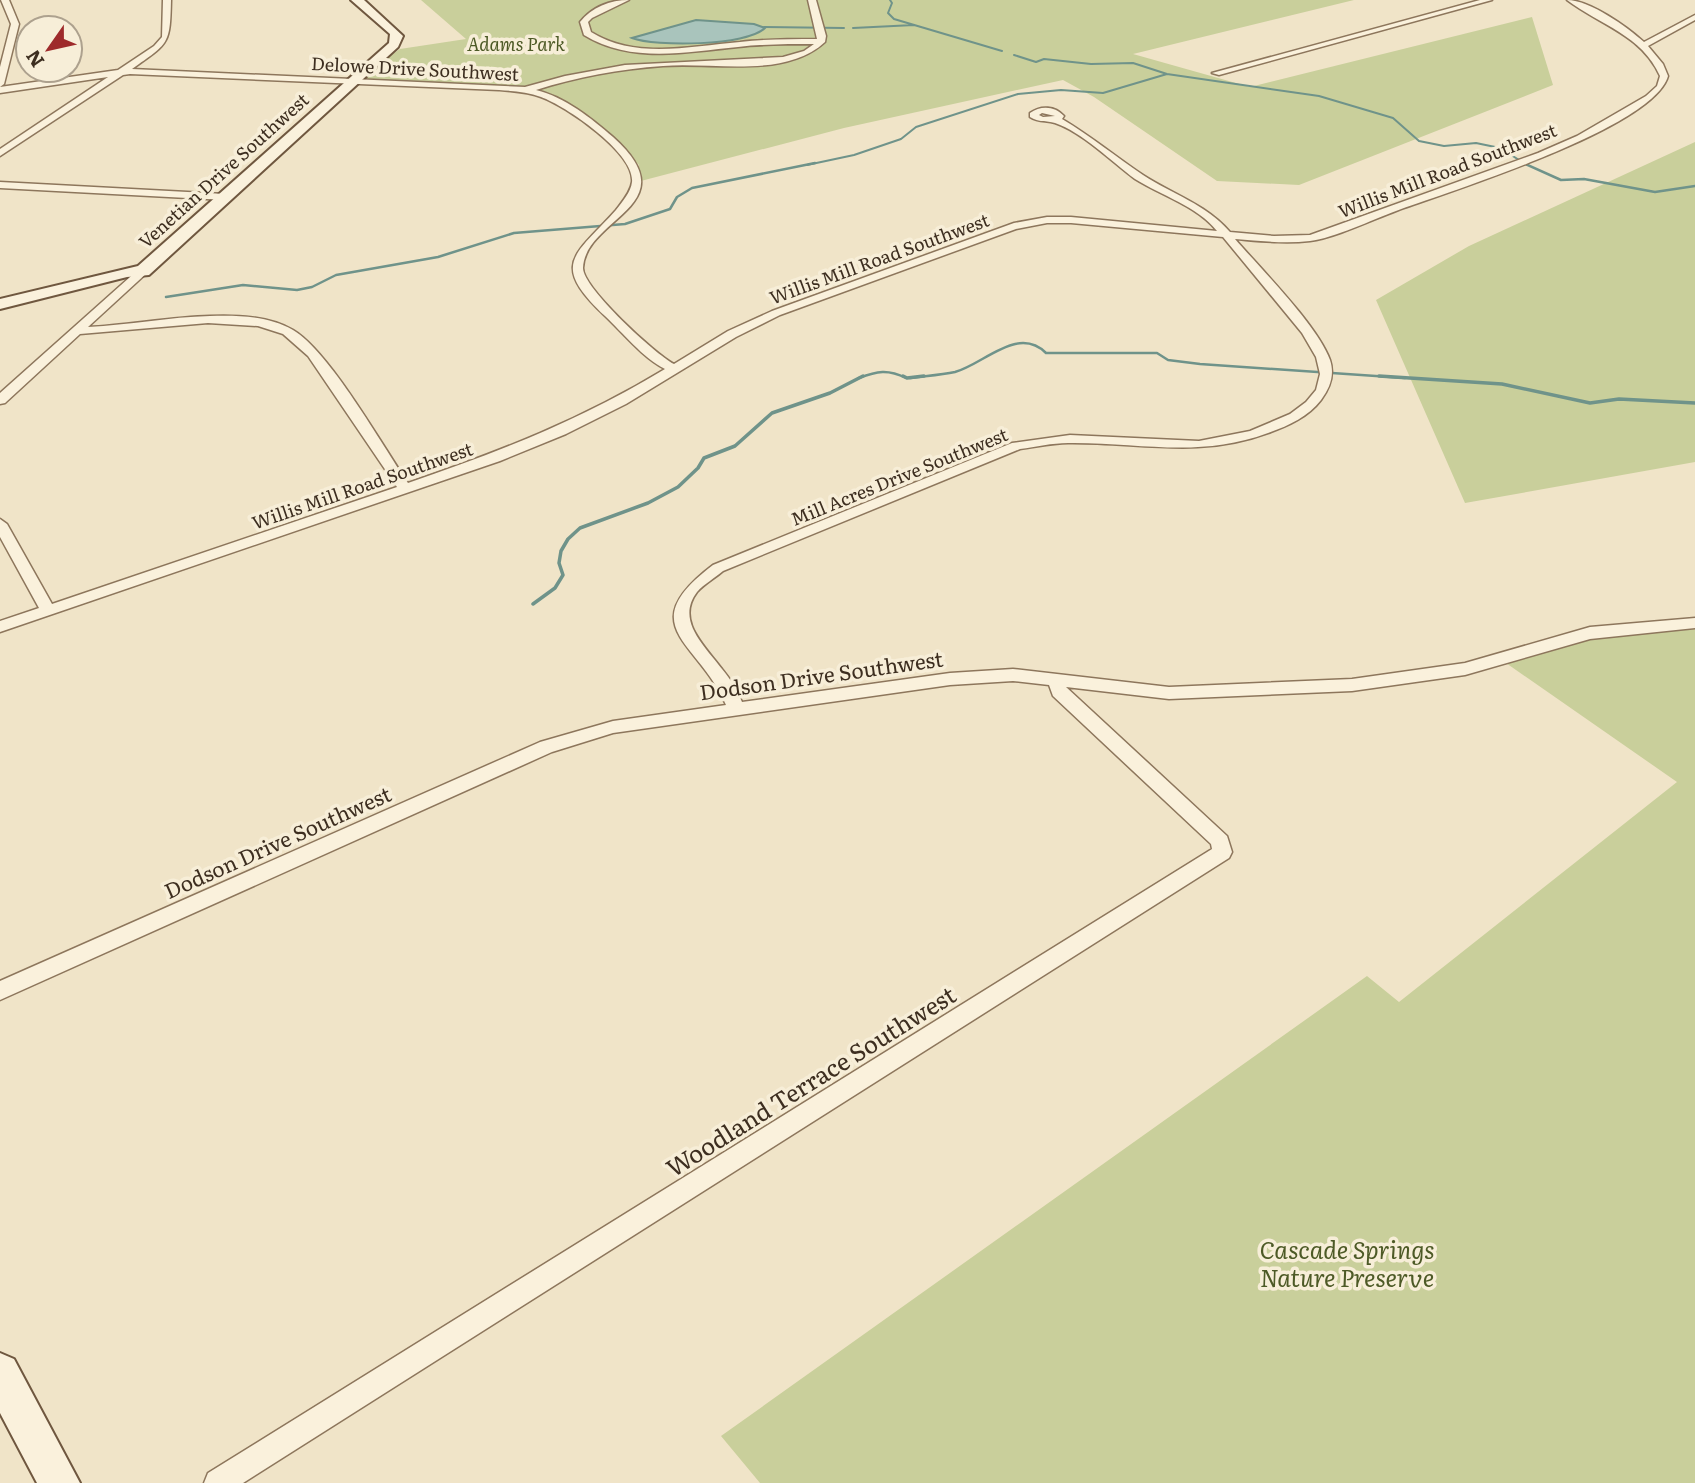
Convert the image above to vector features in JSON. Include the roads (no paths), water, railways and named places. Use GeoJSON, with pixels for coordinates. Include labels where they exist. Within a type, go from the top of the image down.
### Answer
{"type":"FeatureCollection","features":[{"type":"Feature","properties":{"kind":"street"},"geometry":{"type":"LineString","coordinates":[[0,84],[15,24],[5,0]]}},
{"type":"Feature","properties":{"kind":"street"},"geometry":{"type":"LineString","coordinates":[[0,153],[162,42],[166,37],[167,0]]}},
{"type":"Feature","properties":{"kind":"street","name":"Venetian Drive Southwest"},"geometry":{"type":"LineString","coordinates":[[0,304],[127,272],[143,271],[394,44],[397,36],[357,0]]}},
{"type":"Feature","properties":{"kind":"street"},"geometry":{"type":"LineString","coordinates":[[625,0],[589,16],[584,22],[587,33],[608,44],[651,50],[772,42],[821,42],[822,36],[812,0]]}},
{"type":"Feature","properties":{"kind":"street"},"geometry":{"type":"LineString","coordinates":[[1216,73],[1488,0]]}},
{"type":"Feature","properties":{"kind":"street","name":"Willis Mill Road Southwest"},"geometry":{"type":"LineString","coordinates":[[0,627],[495,458],[561,431],[621,401],[732,334],[776,313],[1027,222],[1071,219],[1291,239],[1329,234],[1580,138],[1649,98],[1661,87],[1664,76],[1662,66],[1642,45],[1606,19],[1571,0]]}},
{"type":"Feature","properties":{"kind":"street"},"geometry":{"type":"LineString","coordinates":[[1642,45],[1650,44],[1677,24],[1695,17]]}},
{"type":"Feature","properties":{"kind":"street","name":"Delowe Drive Southwest"},"geometry":{"type":"LineString","coordinates":[[0,90],[122,71],[526,90],[590,74],[643,65],[782,59],[808,52],[821,42]]}},
{"type":"Feature","properties":{"kind":"street"},"geometry":{"type":"LineString","coordinates":[[526,90],[564,105],[619,147],[633,163],[638,176],[634,191],[584,248],[578,271],[588,292],[663,363],[675,369]]}},
{"type":"Feature","properties":{"kind":"street","name":"Mill Acres Drive Southwest"},"geometry":{"type":"LineString","coordinates":[[736,708],[732,692],[688,640],[680,619],[682,605],[690,590],[701,578],[718,568],[1017,446],[1068,439],[1171,446],[1223,442],[1253,434],[1306,409],[1324,387],[1326,375],[1319,350],[1227,235],[1199,210],[1141,178],[1093,141],[1056,120]]}},
{"type":"Feature","properties":{"kind":"street"},"geometry":{"type":"LineString","coordinates":[[0,185],[225,197]]}},
{"type":"Feature","properties":{"kind":"street"},"geometry":{"type":"LineString","coordinates":[[0,400],[143,271]]}},
{"type":"Feature","properties":{"kind":"street"},"geometry":{"type":"LineString","coordinates":[[77,331],[225,320],[256,322],[282,329],[307,348],[321,364],[405,489]]}},
{"type":"Feature","properties":{"kind":"street"},"geometry":{"type":"LineString","coordinates":[[0,524],[48,611]]}},
{"type":"Feature","properties":{"kind":"street","name":"Dodson Drive Southwest"},"geometry":{"type":"LineString","coordinates":[[0,990],[546,747],[613,727],[950,679],[1013,675],[1169,693],[1352,685],[1465,669],[1590,633],[1695,623]]}},
{"type":"Feature","properties":{"kind":"street","name":"Woodland Terrace Southwest"},"geometry":{"type":"LineString","coordinates":[[218,1483],[1222,852],[1220,841],[1059,692],[1055,678]]}},
{"type":"Feature","properties":{"kind":"street"},"geometry":{"type":"LineString","coordinates":[[0,1373],[59,1483]]}},
{"type":"Feature","properties":{"kind":"water"},"geometry":{"type":"Polygon","coordinates":[[[696,20],[754,24],[765,28],[740,38],[700,43],[660,43],[632,38],[696,20]]]}},
{"type":"Feature","properties":{"kind":"waterway"},"geometry":{"type":"LineString","coordinates":[[890,0],[892,3],[888,13],[894,19],[1002,51]]}},
{"type":"Feature","properties":{"kind":"waterway"},"geometry":{"type":"LineString","coordinates":[[853,28],[914,25]]}},
{"type":"Feature","properties":{"kind":"waterway"},"geometry":{"type":"LineString","coordinates":[[764,27],[844,28]]}},
{"type":"Feature","properties":{"kind":"waterway"},"geometry":{"type":"LineString","coordinates":[[1014,55],[1036,62],[1044,59],[1091,64],[1133,63],[1167,74]]}},
{"type":"Feature","properties":{"kind":"waterway"},"geometry":{"type":"LineString","coordinates":[[807,165],[854,155],[901,139],[916,127],[1018,94],[1061,90],[1103,93],[1167,74]]}},
{"type":"Feature","properties":{"kind":"waterway"},"geometry":{"type":"LineString","coordinates":[[1167,74],[1319,96],[1393,118],[1419,141],[1444,146],[1476,143],[1500,148],[1526,164]]}},
{"type":"Feature","properties":{"kind":"waterway"},"geometry":{"type":"LineString","coordinates":[[166,297],[243,285],[297,290],[312,287],[336,275],[438,257],[514,233],[625,224],[670,209],[677,197],[692,188],[815,163]]}},
{"type":"Feature","properties":{"kind":"waterway"},"geometry":{"type":"LineString","coordinates":[[1526,164],[1561,180],[1584,179],[1655,192],[1695,186]]}},
{"type":"Feature","properties":{"kind":"waterway"},"geometry":{"type":"LineString","coordinates":[[910,378],[955,372],[1001,349],[1024,343],[1035,345],[1046,353],[1157,353],[1168,360],[1200,364],[1405,378]]}},
{"type":"Feature","properties":{"kind":"waterway"},"geometry":{"type":"LineString","coordinates":[[859,378],[882,372],[906,378]]}},
{"type":"Feature","properties":{"kind":"waterway"},"geometry":{"type":"LineString","coordinates":[[859,378],[863,376]]}},
{"type":"Feature","properties":{"kind":"waterway"},"geometry":{"type":"LineString","coordinates":[[903,376],[924,376]]}},
{"type":"Feature","properties":{"kind":"waterway"},"geometry":{"type":"LineString","coordinates":[[1379,376],[1502,384],[1590,403],[1619,399],[1695,403]]}},
{"type":"Feature","properties":{"kind":"waterway"},"geometry":{"type":"LineString","coordinates":[[533,604],[555,588],[563,575],[559,563],[561,551],[568,539],[580,528],[648,503],[678,487],[698,468],[704,458],[735,446],[772,413],[830,393],[859,378]]}},
{"type":"Feature","properties":{"kind":"park label","name":"Adams Park"},"geometry":{"type":"Point","coordinates":[516,43]}},
{"type":"Feature","properties":{"kind":"park label","name":"Cascade Springs Nature Preserve"},"geometry":{"type":"Point","coordinates":[1347,1262]}}]}
